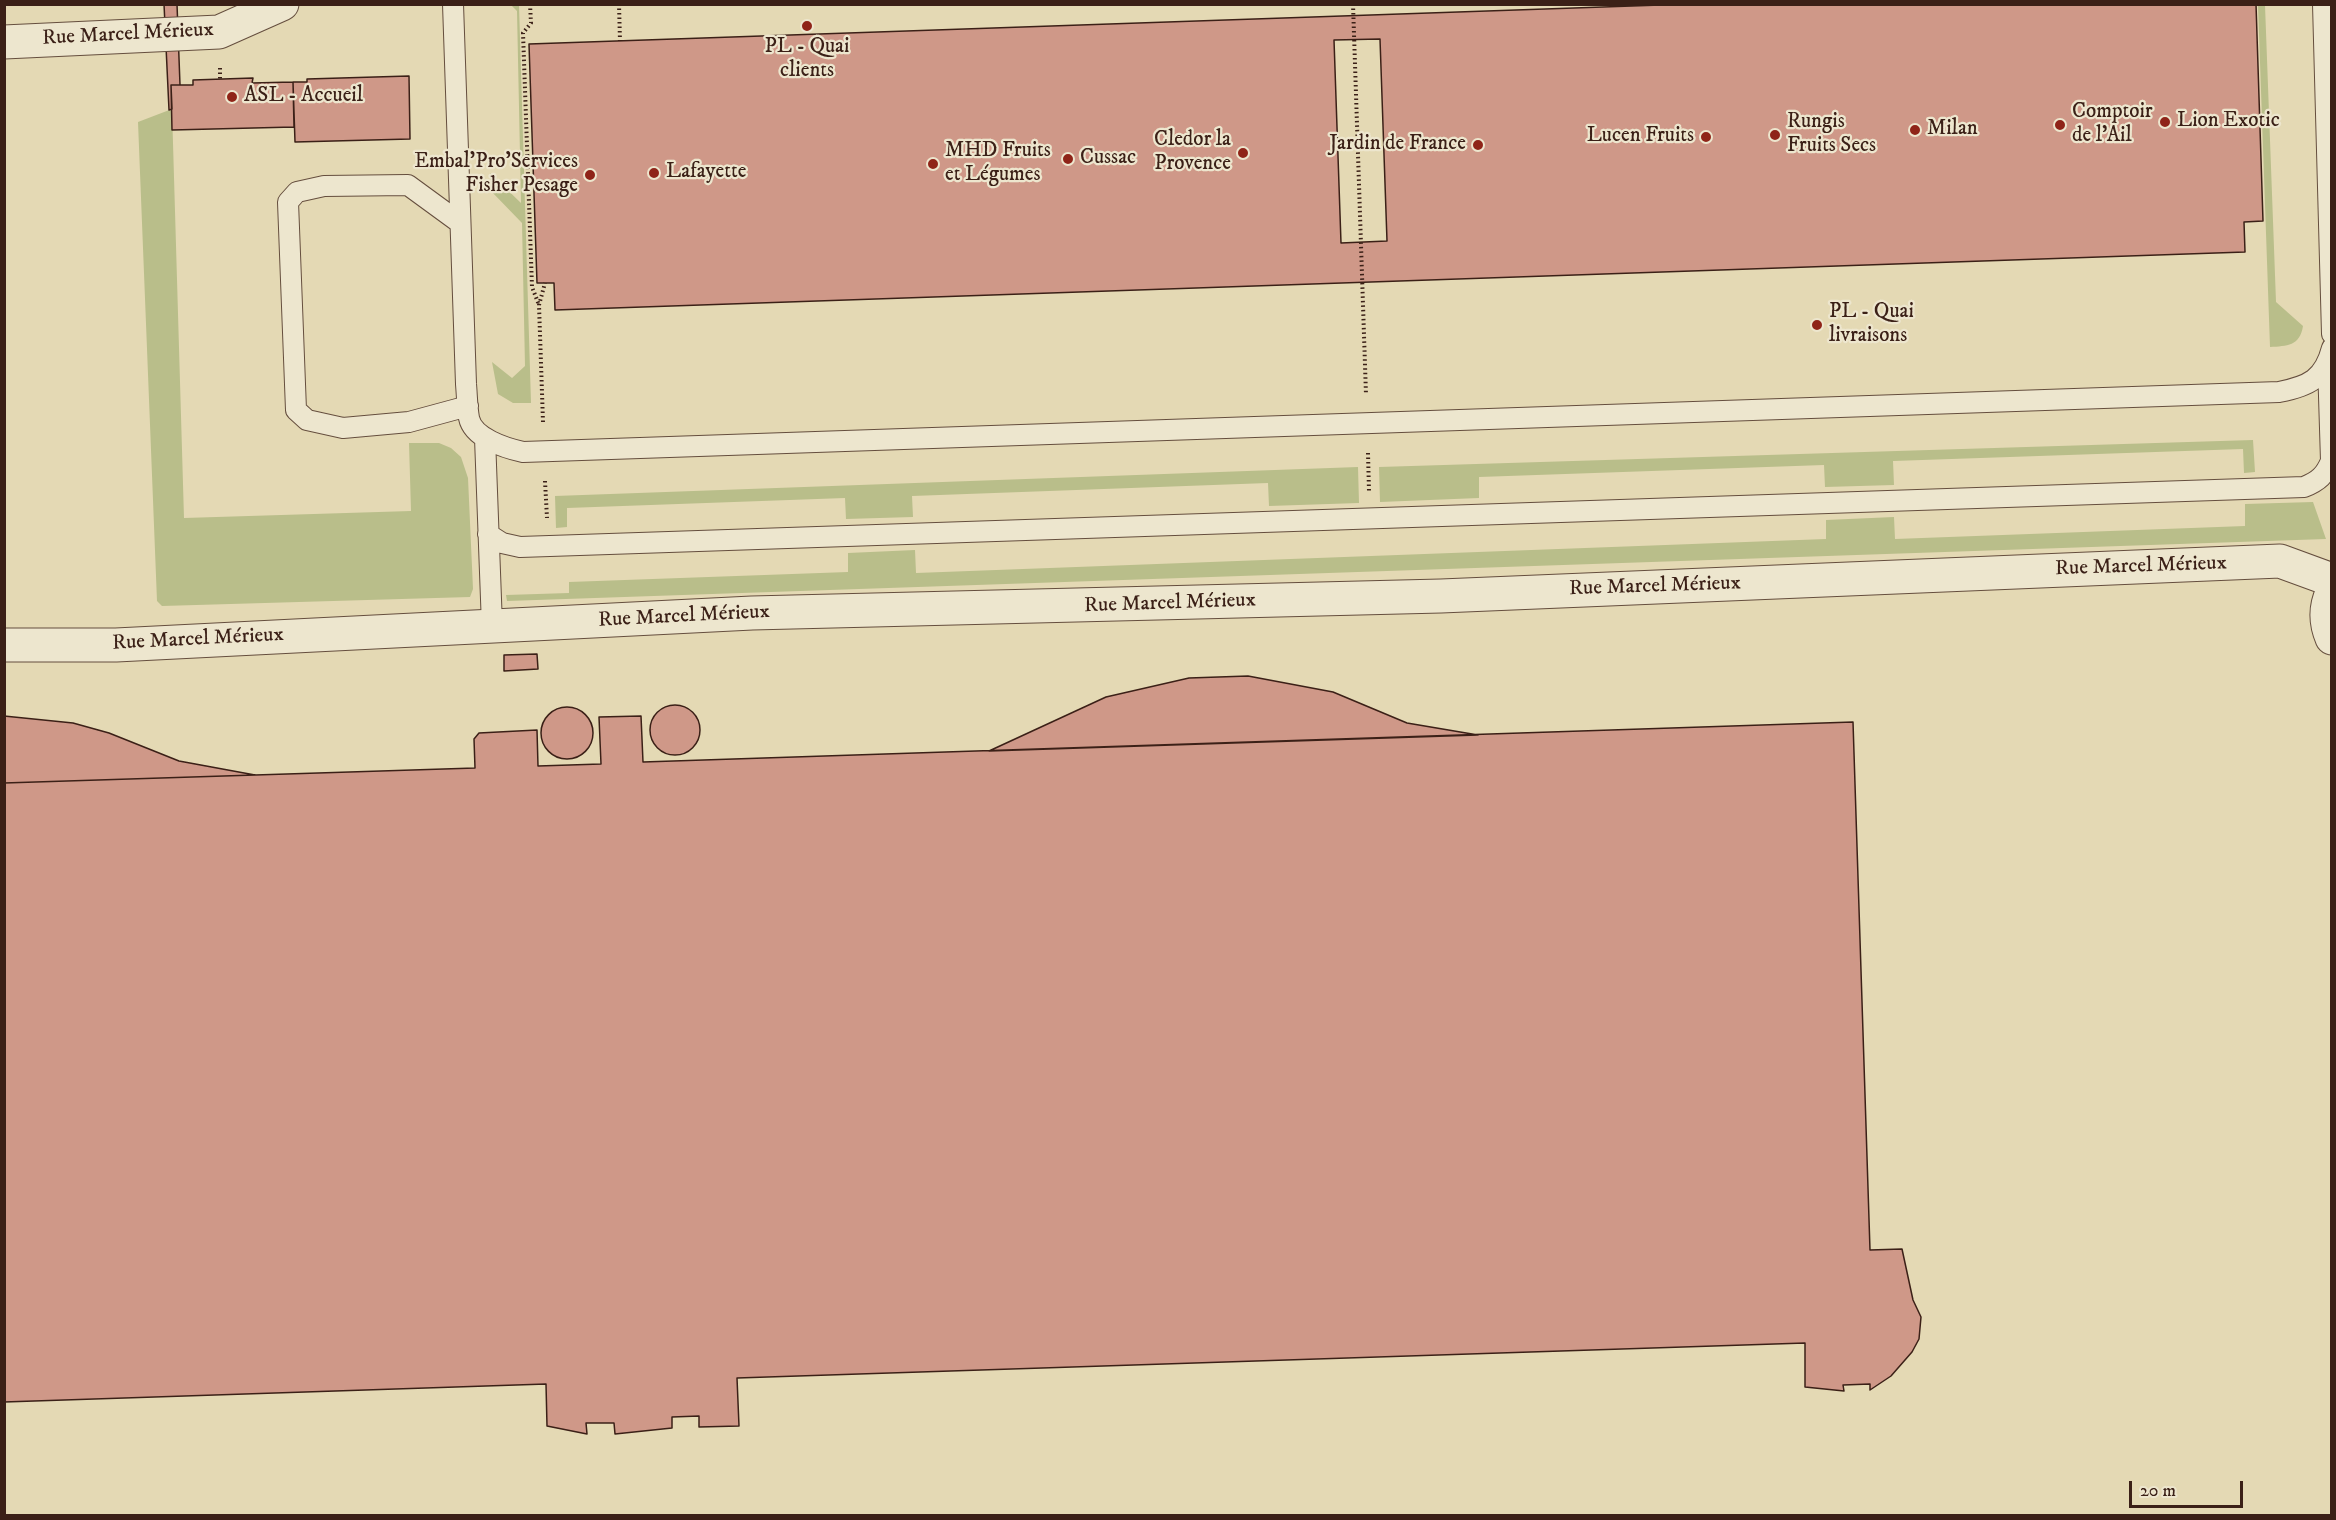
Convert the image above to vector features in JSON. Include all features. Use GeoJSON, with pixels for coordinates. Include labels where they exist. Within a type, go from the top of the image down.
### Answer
{"type":"FeatureCollection","features":[{"type":"Feature","properties":{"kind":"street","name":"Rue Marcel Mérieux"},"geometry":{"type":"LineString","coordinates":[[4,42],[219,32],[282,4]]}},
{"type":"Feature","properties":{"kind":"street","name":"Rue Marcel Mérieux"},"geometry":{"type":"LineString","coordinates":[[4,645],[116,645],[752,613],[1441,596],[2280,561],[2331,580]]}},
{"type":"Feature","properties":{"kind":"street"},"geometry":{"type":"LineString","coordinates":[[2331,593],[2326,618],[2331,638]]}},
{"type":"Feature","properties":{"kind":"lane"},"geometry":{"type":"LineString","coordinates":[[453,4],[469,420],[485,438],[504,448],[523,452],[2280,392],[2302,387],[2317,378],[2330,356]]}},
{"type":"Feature","properties":{"kind":"lane"},"geometry":{"type":"LineString","coordinates":[[2323,4],[2331,334]]}},
{"type":"Feature","properties":{"kind":"lane"},"geometry":{"type":"LineString","coordinates":[[460,223],[408,185],[324,186],[297,192],[288,202],[296,410],[307,420],[343,428],[409,422],[468,406]]}},
{"type":"Feature","properties":{"kind":"lane"},"geometry":{"type":"LineString","coordinates":[[488,534],[502,543],[520,547],[2304,487],[2316,482],[2326,473],[2331,460],[2330,356]]}},
{"type":"Feature","properties":{"kind":"lane"},"geometry":{"type":"LineString","coordinates":[[485,438],[492,626]]}},
{"type":"Feature","properties":{"kind":"path"},"geometry":{"type":"LineString","coordinates":[[530,4],[531,22],[523,33],[532,287],[539,305]]}},
{"type":"Feature","properties":{"kind":"path"},"geometry":{"type":"LineString","coordinates":[[618,4],[620,41]]}},
{"type":"Feature","properties":{"kind":"path"},"geometry":{"type":"LineString","coordinates":[[1353,4],[1370,518]]}},
{"type":"Feature","properties":{"kind":"path"},"geometry":{"type":"LineString","coordinates":[[545,283],[539,305],[548,546]]}},
{"type":"Feature","properties":{"kind":"green space"},"geometry":{"type":"Polygon","coordinates":[[[511,5],[519,5],[531,403],[513,403],[498,394],[492,362],[512,378],[525,366],[522,223],[490,190],[490,173],[521,203],[517,11],[511,5]]]}},
{"type":"Feature","properties":{"kind":"green space"},"geometry":{"type":"Polygon","coordinates":[[[2258,5],[2265,5],[2276,302],[2303,326],[2299,338],[2292,344],[2270,347],[2258,5]]]}},
{"type":"Feature","properties":{"kind":"green space"},"geometry":{"type":"Polygon","coordinates":[[[172,109],[184,518],[411,511],[409,443],[439,443],[451,448],[461,457],[468,478],[473,589],[470,597],[162,606],[157,601],[138,122],[172,109]]]}},
{"type":"Feature","properties":{"kind":"green space"},"geometry":{"type":"Polygon","coordinates":[[[2253,440],[2255,472],[2244,473],[2243,449],[1893,461],[1894,485],[1825,487],[1824,465],[1479,477],[1479,498],[1380,502],[1379,467],[2253,440]]]}},
{"type":"Feature","properties":{"kind":"green space"},"geometry":{"type":"Polygon","coordinates":[[[1358,467],[1359,503],[1269,506],[1268,483],[912,496],[913,517],[846,519],[845,498],[567,508],[567,527],[556,528],[555,496],[1358,467]]]}},
{"type":"Feature","properties":{"kind":"green space"},"geometry":{"type":"Polygon","coordinates":[[[2313,502],[2326,539],[507,601],[506,595],[569,593],[569,582],[848,572],[848,553],[915,550],[916,573],[1826,539],[1826,520],[1894,517],[1895,539],[2245,526],[2245,504],[2313,502]]]}},
{"type":"Feature","properties":{"kind":"building"},"geometry":{"type":"Polygon","coordinates":[[[164,4],[177,4],[180,85],[171,85],[172,109],[169,110],[164,4]]]}},
{"type":"Feature","properties":{"kind":"building"},"geometry":{"type":"Polygon","coordinates":[[[1690,4],[2256,4],[2263,221],[2244,222],[2245,252],[555,310],[554,283],[537,283],[529,44],[1690,4]],[[1380,39],[1334,40],[1341,243],[1387,241],[1380,39]]]}},
{"type":"Feature","properties":{"kind":"building"},"geometry":{"type":"Polygon","coordinates":[[[409,76],[410,139],[295,142],[293,82],[307,82],[307,79],[409,76]]]}},
{"type":"Feature","properties":{"kind":"building","name":"ASL - Accueil"},"geometry":{"type":"Polygon","coordinates":[[[253,78],[252,83],[293,82],[294,127],[172,130],[171,85],[193,85],[193,80],[253,78]]]}},
{"type":"Feature","properties":{"kind":"building"},"geometry":{"type":"Polygon","coordinates":[[[537,654],[538,669],[504,671],[504,655],[537,654]]]}},
{"type":"Feature","properties":{"kind":"building"},"geometry":{"type":"Polygon","coordinates":[[[1248,676],[1333,692],[1407,723],[1478,735],[989,751],[1106,697],[1189,678],[1248,676]]]}},
{"type":"Feature","properties":{"kind":"building"},"geometry":{"type":"Polygon","coordinates":[[[670,705],[680,705],[693,712],[700,725],[700,735],[693,748],[680,755],[670,755],[661,751],[654,744],[650,735],[650,725],[654,716],[661,709],[670,705]]]}},
{"type":"Feature","properties":{"kind":"building"},"geometry":{"type":"Polygon","coordinates":[[[567,707],[577,709],[585,715],[591,723],[593,733],[591,743],[585,751],[577,757],[567,759],[557,757],[549,751],[543,743],[541,733],[543,723],[549,715],[557,709],[567,707]]]}},
{"type":"Feature","properties":{"kind":"building"},"geometry":{"type":"Polygon","coordinates":[[[4,716],[73,723],[109,733],[179,761],[255,775],[4,783],[4,716]]]}},
{"type":"Feature","properties":{"kind":"building"},"geometry":{"type":"Polygon","coordinates":[[[641,716],[643,762],[1853,722],[1870,1250],[1902,1249],[1913,1300],[1921,1317],[1919,1339],[1912,1352],[1891,1376],[1870,1390],[1870,1384],[1843,1385],[1844,1391],[1805,1387],[1805,1343],[737,1378],[739,1426],[699,1427],[699,1416],[672,1417],[672,1428],[615,1434],[614,1423],[586,1423],[587,1434],[547,1426],[546,1384],[4,1402],[4,783],[475,768],[474,739],[479,733],[537,730],[538,766],[601,764],[599,717],[641,716]]]}},
{"type":"Feature","properties":{"kind":"place","name":"PL - Quai clients"},"geometry":{"type":"Point","coordinates":[807,26]}},
{"type":"Feature","properties":{"kind":"place","name":"ASL - Accueil"},"geometry":{"type":"Point","coordinates":[232,97]}},
{"type":"Feature","properties":{"kind":"place","name":"Lion Exotic"},"geometry":{"type":"Point","coordinates":[2165,122]}},
{"type":"Feature","properties":{"kind":"place","name":"Comptoir de l'Ail"},"geometry":{"type":"Point","coordinates":[2060,125]}},
{"type":"Feature","properties":{"kind":"place","name":"Milan"},"geometry":{"type":"Point","coordinates":[1915,130]}},
{"type":"Feature","properties":{"kind":"place","name":"Rungis Fruits Secs"},"geometry":{"type":"Point","coordinates":[1775,135]}},
{"type":"Feature","properties":{"kind":"place","name":"Lucen Fruits"},"geometry":{"type":"Point","coordinates":[1706,137]}},
{"type":"Feature","properties":{"kind":"place","name":"Jardin de France"},"geometry":{"type":"Point","coordinates":[1478,145]}},
{"type":"Feature","properties":{"kind":"place","name":"Cledor la Provence"},"geometry":{"type":"Point","coordinates":[1243,153]}},
{"type":"Feature","properties":{"kind":"place","name":"Cussac"},"geometry":{"type":"Point","coordinates":[1068,159]}},
{"type":"Feature","properties":{"kind":"place","name":"MHD Fruits et Légumes"},"geometry":{"type":"Point","coordinates":[933,164]}},
{"type":"Feature","properties":{"kind":"place","name":"Lafayette"},"geometry":{"type":"Point","coordinates":[654,173]}},
{"type":"Feature","properties":{"kind":"place","name":"Embal'Pro'Services Fisher Pesage"},"geometry":{"type":"Point","coordinates":[590,175]}},
{"type":"Feature","properties":{"kind":"place","name":"PL - Quai livraisons"},"geometry":{"type":"Point","coordinates":[1817,325]}}]}
